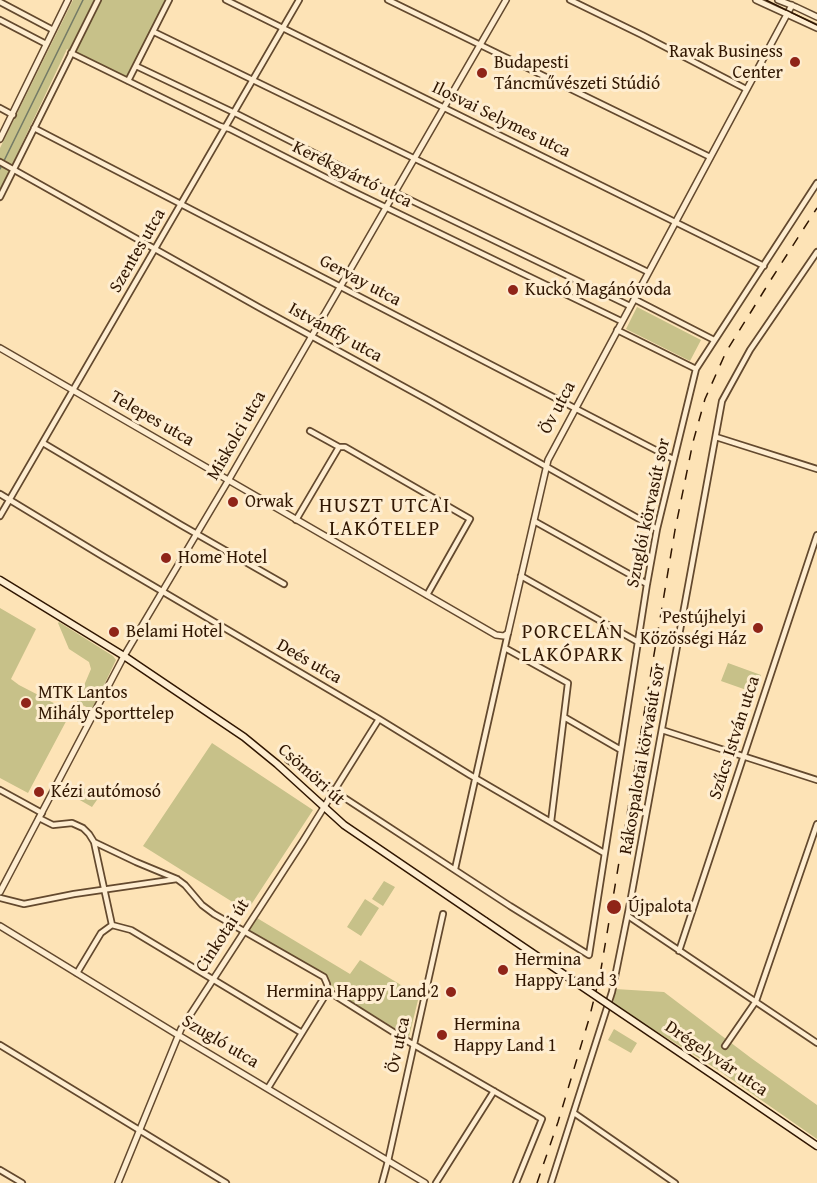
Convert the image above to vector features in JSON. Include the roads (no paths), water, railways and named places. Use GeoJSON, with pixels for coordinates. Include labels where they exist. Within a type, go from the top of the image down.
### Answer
{"type":"FeatureCollection","features":[{"type":"Feature","properties":{"kind":"main road","name":"Csömöri út"},"geometry":{"type":"LineString","coordinates":[[0,580],[124,656],[243,736],[357,835],[598,997]]}},
{"type":"Feature","properties":{"kind":"main road","name":"Drégelyvár utca"},"geometry":{"type":"LineString","coordinates":[[598,997],[817,1146]]}},
{"type":"Feature","properties":{"kind":"street"},"geometry":{"type":"LineString","coordinates":[[0,139],[68,0]]}},
{"type":"Feature","properties":{"kind":"street"},"geometry":{"type":"LineString","coordinates":[[0,197],[98,0]]}},
{"type":"Feature","properties":{"kind":"street"},"geometry":{"type":"LineString","coordinates":[[128,81],[169,0]]}},
{"type":"Feature","properties":{"kind":"street","name":"Ilosvai Selymes utca"},"geometry":{"type":"LineString","coordinates":[[226,0],[764,266]]}},
{"type":"Feature","properties":{"kind":"street","name":"Szentes utca"},"geometry":{"type":"LineString","coordinates":[[0,516],[299,0]]}},
{"type":"Feature","properties":{"kind":"street"},"geometry":{"type":"LineString","coordinates":[[387,0],[710,157]]}},
{"type":"Feature","properties":{"kind":"street","name":"Miskolci utca"},"geometry":{"type":"LineString","coordinates":[[0,892],[124,656],[228,481],[506,0]]}},
{"type":"Feature","properties":{"kind":"street"},"geometry":{"type":"LineString","coordinates":[[570,0],[746,89]]}},
{"type":"Feature","properties":{"kind":"street"},"geometry":{"type":"LineString","coordinates":[[756,0],[817,28]]}},
{"type":"Feature","properties":{"kind":"street"},"geometry":{"type":"LineString","coordinates":[[778,0],[794,3],[817,17]]}},
{"type":"Feature","properties":{"kind":"street"},"geometry":{"type":"LineString","coordinates":[[0,2],[53,30]]}},
{"type":"Feature","properties":{"kind":"street","name":"Öv utca"},"geometry":{"type":"LineString","coordinates":[[455,869],[548,460],[794,3]]}},
{"type":"Feature","properties":{"kind":"street"},"geometry":{"type":"LineString","coordinates":[[0,20],[46,44]]}},
{"type":"Feature","properties":{"kind":"street"},"geometry":{"type":"LineString","coordinates":[[153,32],[648,272]]}},
{"type":"Feature","properties":{"kind":"street","name":"Kerékgyártó utca"},"geometry":{"type":"LineString","coordinates":[[71,53],[621,321]]}},
{"type":"Feature","properties":{"kind":"street","name":"Kerékgyártó utca"},"geometry":{"type":"LineString","coordinates":[[136,66],[385,189],[630,306]]}},
{"type":"Feature","properties":{"kind":"street"},"geometry":{"type":"LineString","coordinates":[[0,108],[12,115]]}},
{"type":"Feature","properties":{"kind":"street","name":"Gervay utca"},"geometry":{"type":"LineString","coordinates":[[34,128],[673,459]]}},
{"type":"Feature","properties":{"kind":"street","name":"Istvánffy utca"},"geometry":{"type":"LineString","coordinates":[[0,162],[657,529]]}},
{"type":"Feature","properties":{"kind":"street","name":"Szuglói körvasút sor"},"geometry":{"type":"LineString","coordinates":[[589,955],[657,529],[696,369],[817,183]]}},
{"type":"Feature","properties":{"kind":"street","name":"Rákospalotai körvasút sor"},"geometry":{"type":"LineString","coordinates":[[551,1183],[611,999],[724,396],[750,350],[817,252]]}},
{"type":"Feature","properties":{"kind":"street"},"geometry":{"type":"LineString","coordinates":[[633,299],[714,340]]}},
{"type":"Feature","properties":{"kind":"street"},"geometry":{"type":"LineString","coordinates":[[617,330],[696,369]]}},
{"type":"Feature","properties":{"kind":"street","name":"Telepes utca"},"geometry":{"type":"LineString","coordinates":[[0,348],[496,635],[508,633]]}},
{"type":"Feature","properties":{"kind":"street"},"geometry":{"type":"LineString","coordinates":[[310,431],[339,447],[345,447],[470,519],[427,595]]}},
{"type":"Feature","properties":{"kind":"street"},"geometry":{"type":"LineString","coordinates":[[716,437],[817,469]]}},
{"type":"Feature","properties":{"kind":"street"},"geometry":{"type":"LineString","coordinates":[[43,443],[284,584]]}},
{"type":"Feature","properties":{"kind":"street"},"geometry":{"type":"LineString","coordinates":[[296,520],[339,447]]}},
{"type":"Feature","properties":{"kind":"street","name":"Deés utca"},"geometry":{"type":"LineString","coordinates":[[0,494],[604,853]]}},
{"type":"Feature","properties":{"kind":"street"},"geometry":{"type":"LineString","coordinates":[[534,521],[647,584]]}},
{"type":"Feature","properties":{"kind":"street","name":"Szűcs István utca"},"geometry":{"type":"LineString","coordinates":[[679,951],[817,535]]}},
{"type":"Feature","properties":{"kind":"street"},"geometry":{"type":"LineString","coordinates":[[521,576],[638,642]]}},
{"type":"Feature","properties":{"kind":"street"},"geometry":{"type":"LineString","coordinates":[[505,648],[568,683],[551,822]]}},
{"type":"Feature","properties":{"kind":"street"},"geometry":{"type":"LineString","coordinates":[[564,717],[621,750]]}},
{"type":"Feature","properties":{"kind":"street","name":"Cinkotai út"},"geometry":{"type":"LineString","coordinates":[[118,1183],[178,1035],[379,718]]}},
{"type":"Feature","properties":{"kind":"street"},"geometry":{"type":"LineString","coordinates":[[662,730],[817,780]]}},
{"type":"Feature","properties":{"kind":"street","name":"Csömöri út"},"geometry":{"type":"LineString","coordinates":[[288,760],[510,906],[589,955]]}},
{"type":"Feature","properties":{"kind":"street"},"geometry":{"type":"LineString","coordinates":[[0,790],[53,825],[66,823],[78,825],[89,834],[94,842],[112,925]]}},
{"type":"Feature","properties":{"kind":"street"},"geometry":{"type":"LineString","coordinates":[[725,1046],[756,1001],[817,824]]}},
{"type":"Feature","properties":{"kind":"street"},"geometry":{"type":"LineString","coordinates":[[94,842],[177,879],[214,914],[324,977],[328,991],[268,1088]]}},
{"type":"Feature","properties":{"kind":"street"},"geometry":{"type":"LineString","coordinates":[[0,898],[24,904],[74,894],[177,879]]}},
{"type":"Feature","properties":{"kind":"street","name":"Öv utca"},"geometry":{"type":"LineString","coordinates":[[382,1183],[443,914]]}},
{"type":"Feature","properties":{"kind":"street"},"geometry":{"type":"LineString","coordinates":[[628,916],[817,1043]]}},
{"type":"Feature","properties":{"kind":"street"},"geometry":{"type":"LineString","coordinates":[[77,973],[101,933],[112,925]]}},
{"type":"Feature","properties":{"kind":"street"},"geometry":{"type":"LineString","coordinates":[[112,925],[131,930],[302,1033]]}},
{"type":"Feature","properties":{"kind":"street","name":"Szugló utca"},"geometry":{"type":"LineString","coordinates":[[0,926],[425,1183]]}},
{"type":"Feature","properties":{"kind":"street"},"geometry":{"type":"LineString","coordinates":[[328,991],[542,1119],[516,1183]]}},
{"type":"Feature","properties":{"kind":"street"},"geometry":{"type":"LineString","coordinates":[[0,1045],[226,1183]]}},
{"type":"Feature","properties":{"kind":"street"},"geometry":{"type":"LineString","coordinates":[[436,1183],[494,1091]]}},
{"type":"Feature","properties":{"kind":"street"},"geometry":{"type":"LineString","coordinates":[[574,1113],[675,1183]]}},
{"type":"Feature","properties":{"kind":"street"},"geometry":{"type":"LineString","coordinates":[[0,1170],[22,1183]]}},
{"type":"Feature","properties":{"kind":"waterway"},"geometry":{"type":"LineString","coordinates":[[0,169],[83,0]]}},
{"type":"Feature","properties":{"kind":"tram line"},"geometry":{"type":"LineString","coordinates":[[766,0],[817,25]]}},
{"type":"Feature","properties":{"kind":"railway"},"geometry":{"type":"LineString","coordinates":[[537,1183],[558,1122],[600,975],[675,530],[693,442],[705,399],[726,352],[817,208]]}},
{"type":"Feature","properties":{"kind":"place","name":"Ravak Business Center"},"geometry":{"type":"Point","coordinates":[795,62]}},
{"type":"Feature","properties":{"kind":"place","name":"Budapesti Táncművészeti Stúdió"},"geometry":{"type":"Point","coordinates":[482,73]}},
{"type":"Feature","properties":{"kind":"place","name":"Kuckó Magánóvoda"},"geometry":{"type":"Point","coordinates":[513,290]}},
{"type":"Feature","properties":{"kind":"place","name":"Orwak"},"geometry":{"type":"Point","coordinates":[233,502]}},
{"type":"Feature","properties":{"kind":"place","name":"Home Hotel"},"geometry":{"type":"Point","coordinates":[166,558]}},
{"type":"Feature","properties":{"kind":"place","name":"Pestújhelyi Közösségi Ház"},"geometry":{"type":"Point","coordinates":[758,628]}},
{"type":"Feature","properties":{"kind":"place","name":"Belami Hotel"},"geometry":{"type":"Point","coordinates":[114,632]}},
{"type":"Feature","properties":{"kind":"place","name":"MTK Lantos Mihály Sporttelep"},"geometry":{"type":"Point","coordinates":[26,703]}},
{"type":"Feature","properties":{"kind":"place","name":"Kézi autómosó"},"geometry":{"type":"Point","coordinates":[39,792]}},
{"type":"Feature","properties":{"kind":"place","name":"Újpalota"},"geometry":{"type":"Point","coordinates":[614,907]}},
{"type":"Feature","properties":{"kind":"place","name":"Hermina Happy Land 3"},"geometry":{"type":"Point","coordinates":[503,970]}},
{"type":"Feature","properties":{"kind":"place","name":"Hermina Happy Land 2"},"geometry":{"type":"Point","coordinates":[451,992]}},
{"type":"Feature","properties":{"kind":"place","name":"Hermina Happy Land 1"},"geometry":{"type":"Point","coordinates":[442,1035]}},
{"type":"Feature","properties":{"kind":"district","name":"HUSZT UTCAI LAKÓTELEP"},"geometry":{"type":"Point","coordinates":[385,518]}},
{"type":"Feature","properties":{"kind":"district","name":"PORCELÁN LAKÓPARK"},"geometry":{"type":"Point","coordinates":[573,644]}}]}
